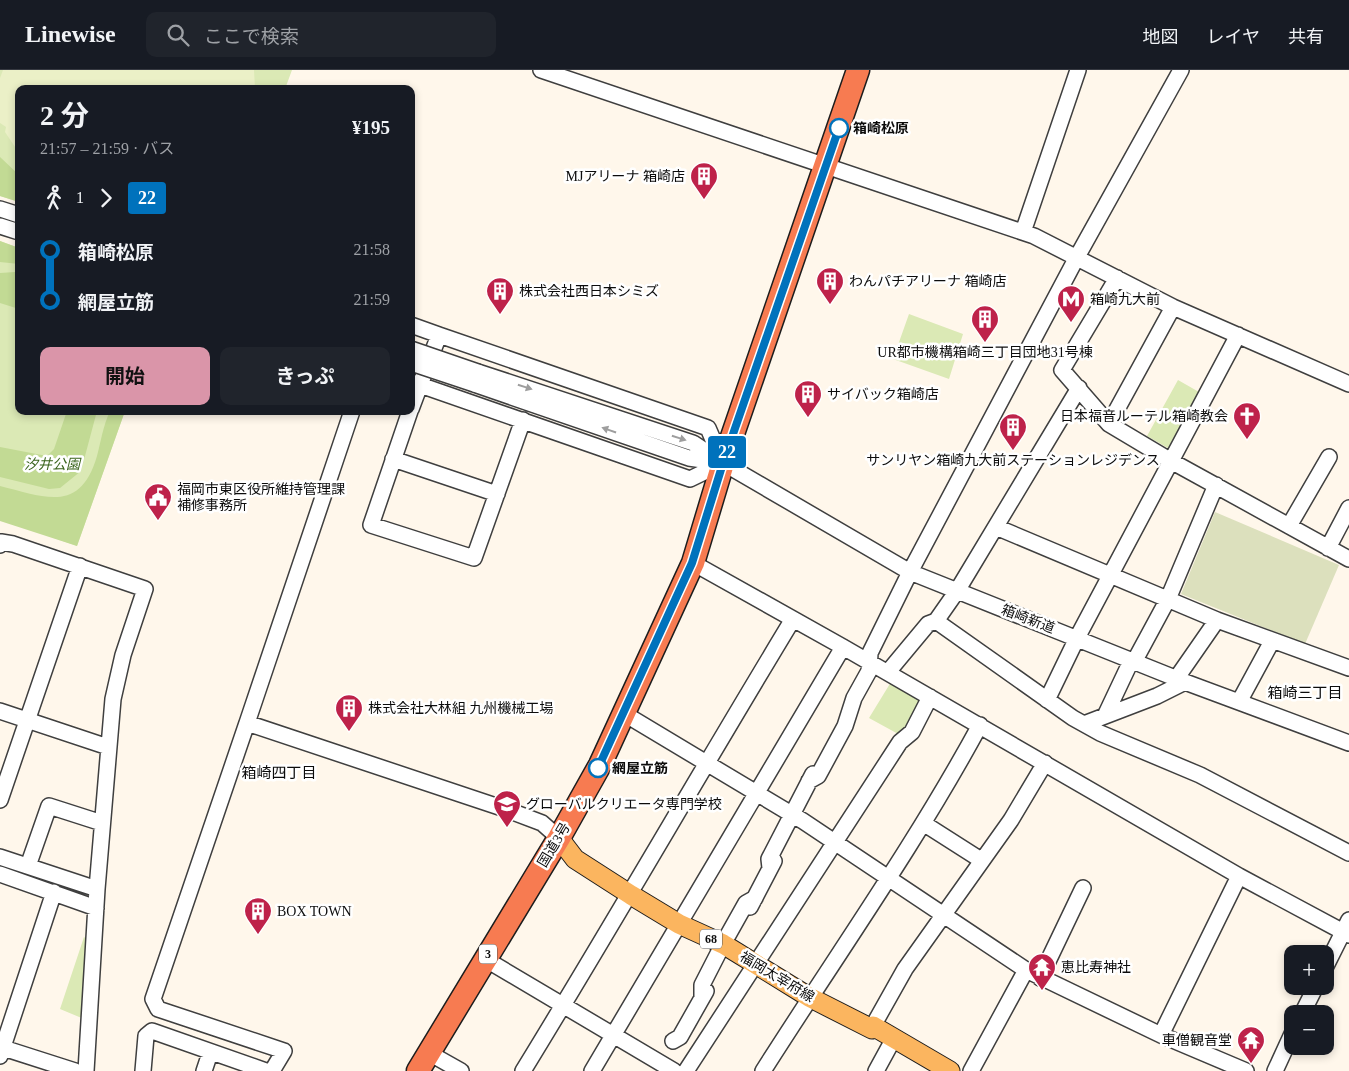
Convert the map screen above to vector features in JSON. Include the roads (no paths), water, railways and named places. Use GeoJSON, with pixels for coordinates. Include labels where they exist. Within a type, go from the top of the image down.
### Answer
{"type":"FeatureCollection","features":[{"type":"Feature","properties":{"kind":"highway","name":"国道3号"},"geometry":{"type":"LineString","coordinates":[[423,1062],[559,838],[600,765],[692,563],[723,463],[858,70]]}},
{"type":"Feature","properties":{"kind":"main road","name":"福岡太宰府線"},"geometry":{"type":"LineString","coordinates":[[559,838],[575,859],[631,895],[680,924],[723,944],[810,998],[872,1029],[873,1026],[950,1071]]}},
{"type":"Feature","properties":{"kind":"street"},"geometry":{"type":"LineString","coordinates":[[541,70],[1023,232],[1077,257],[1173,307],[1349,384]]}},
{"type":"Feature","properties":{"kind":"street"},"geometry":{"type":"LineString","coordinates":[[1023,232],[1078,70]]}},
{"type":"Feature","properties":{"kind":"street"},"geometry":{"type":"LineString","coordinates":[[485,959],[665,1068],[673,1041],[681,1025],[691,1019],[702,998],[702,985],[736,919],[745,914],[770,868],[780,847],[780,838],[791,814],[819,764],[828,759],[846,726],[854,698],[869,671],[870,653],[910,572],[1077,257],[1181,70]]}},
{"type":"Feature","properties":{"kind":"street"},"geometry":{"type":"LineString","coordinates":[[0,209],[15,214]]}},
{"type":"Feature","properties":{"kind":"street"},"geometry":{"type":"LineString","coordinates":[[0,226],[15,231]]}},
{"type":"Feature","properties":{"kind":"street"},"geometry":{"type":"LineString","coordinates":[[1117,278],[1062,370],[1109,424],[1171,462],[1349,559]]}},
{"type":"Feature","properties":{"kind":"street"},"geometry":{"type":"LineString","coordinates":[[1109,424],[1173,307]]}},
{"type":"Feature","properties":{"kind":"street"},"geometry":{"type":"LineString","coordinates":[[415,326],[708,428],[723,463],[690,479],[416,383],[439,335]]}},
{"type":"Feature","properties":{"kind":"street"},"geometry":{"type":"LineString","coordinates":[[1047,700],[1077,638],[1238,335]]}},
{"type":"Feature","properties":{"kind":"street"},"geometry":{"type":"LineString","coordinates":[[415,351],[476,378]]}},
{"type":"Feature","properties":{"kind":"street"},"geometry":{"type":"LineString","coordinates":[[415,364],[476,378]]}},
{"type":"Feature","properties":{"kind":"street","name":"箱崎新道"},"geometry":{"type":"LineString","coordinates":[[476,378],[693,443],[723,463],[910,572],[1181,680],[1349,743]]}},
{"type":"Feature","properties":{"kind":"street"},"geometry":{"type":"LineString","coordinates":[[888,672],[928,624],[936,621],[957,591],[1079,388]]}},
{"type":"Feature","properties":{"kind":"street"},"geometry":{"type":"LineString","coordinates":[[272,1071],[284,1051],[158,1009],[152,999],[351,415]]}},
{"type":"Feature","properties":{"kind":"street"},"geometry":{"type":"LineString","coordinates":[[409,415],[372,525],[474,558],[523,420]]}},
{"type":"Feature","properties":{"kind":"street"},"geometry":{"type":"LineString","coordinates":[[1289,526],[1330,457]]}},
{"type":"Feature","properties":{"kind":"street"},"geometry":{"type":"LineString","coordinates":[[393,459],[496,494]]}},
{"type":"Feature","properties":{"kind":"street"},"geometry":{"type":"LineString","coordinates":[[1105,716],[1168,598],[1216,485]]}},
{"type":"Feature","properties":{"kind":"street"},"geometry":{"type":"LineString","coordinates":[[1328,548],[1349,508]]}},
{"type":"Feature","properties":{"kind":"street"},"geometry":{"type":"LineString","coordinates":[[996,528],[1111,574],[1218,620],[1349,668]]}},
{"type":"Feature","properties":{"kind":"street"},"geometry":{"type":"LineString","coordinates":[[0,545],[1,542],[13,544],[145,590],[123,655],[113,699],[97,889],[86,1071]]}},
{"type":"Feature","properties":{"kind":"street"},"geometry":{"type":"LineString","coordinates":[[692,563],[843,647],[868,663],[888,672],[1239,876],[1347,929],[1334,952]]}},
{"type":"Feature","properties":{"kind":"street"},"geometry":{"type":"LineString","coordinates":[[0,800],[80,566]]}},
{"type":"Feature","properties":{"kind":"street"},"geometry":{"type":"LineString","coordinates":[[523,1071],[631,895],[706,762],[793,619]]}},
{"type":"Feature","properties":{"kind":"street"},"geometry":{"type":"LineString","coordinates":[[1084,724],[1181,680],[1218,620]]}},
{"type":"Feature","properties":{"kind":"street"},"geometry":{"type":"LineString","coordinates":[[936,621],[1084,724],[1200,775],[1349,854]]}},
{"type":"Feature","properties":{"kind":"street"},"geometry":{"type":"LineString","coordinates":[[1239,702],[1272,641]]}},
{"type":"Feature","properties":{"kind":"street"},"geometry":{"type":"LineString","coordinates":[[592,1071],[843,647]]}},
{"type":"Feature","properties":{"kind":"street"},"geometry":{"type":"LineString","coordinates":[[686,1071],[900,742],[912,732],[930,697]]}},
{"type":"Feature","properties":{"kind":"street"},"geometry":{"type":"LineString","coordinates":[[0,711],[108,747]]}},
{"type":"Feature","properties":{"kind":"street"},"geometry":{"type":"LineString","coordinates":[[623,713],[757,792],[836,842],[1026,970],[1161,1035],[1246,1071]]}},
{"type":"Feature","properties":{"kind":"street"},"geometry":{"type":"LineString","coordinates":[[247,723],[505,808],[542,823],[559,838]]}},
{"type":"Feature","properties":{"kind":"street"},"geometry":{"type":"LineString","coordinates":[[763,1071],[889,879],[980,725]]}},
{"type":"Feature","properties":{"kind":"street"},"geometry":{"type":"LineString","coordinates":[[873,1026],[905,969],[942,914],[1011,820],[1045,763]]}},
{"type":"Feature","properties":{"kind":"street"},"geometry":{"type":"LineString","coordinates":[[28,866],[49,806],[102,823]]}},
{"type":"Feature","properties":{"kind":"street"},"geometry":{"type":"LineString","coordinates":[[923,823],[981,860]]}},
{"type":"Feature","properties":{"kind":"street"},"geometry":{"type":"LineString","coordinates":[[0,856],[97,889]]}},
{"type":"Feature","properties":{"kind":"street"},"geometry":{"type":"LineString","coordinates":[[0,874],[96,908]]}},
{"type":"Feature","properties":{"kind":"street"},"geometry":{"type":"LineString","coordinates":[[1161,1035],[1239,876]]}},
{"type":"Feature","properties":{"kind":"street"},"geometry":{"type":"LineString","coordinates":[[1040,978],[1083,888]]}},
{"type":"Feature","properties":{"kind":"street"},"geometry":{"type":"LineString","coordinates":[[54,892],[1,1050],[76,1071]]}},
{"type":"Feature","properties":{"kind":"street"},"geometry":{"type":"LineString","coordinates":[[971,1071],[1026,970]]}},
{"type":"Feature","properties":{"kind":"street"},"geometry":{"type":"LineString","coordinates":[[143,1071],[146,1036],[152,1031],[266,1071]]}},
{"type":"Feature","properties":{"kind":"street"},"geometry":{"type":"LineString","coordinates":[[876,1071],[894,1038]]}},
{"type":"Feature","properties":{"kind":"street"},"geometry":{"type":"LineString","coordinates":[[1275,1071],[1284,1051]]}},
{"type":"Feature","properties":{"kind":"street"},"geometry":{"type":"LineString","coordinates":[[204,1071],[210,1052]]}},
{"type":"Feature","properties":{"kind":"street"},"geometry":{"type":"LineString","coordinates":[[423,1062],[461,1071]]}},
{"type":"Feature","properties":{"kind":"place","name":"箱崎松原"},"geometry":{"type":"Point","coordinates":[839,128]}},
{"type":"Feature","properties":{"kind":"place","name":"MJアリーナ 箱崎店"},"geometry":{"type":"Point","coordinates":[704,200]}},
{"type":"Feature","properties":{"kind":"place","name":"わんパチアリーナ 箱崎店"},"geometry":{"type":"Point","coordinates":[830,305]}},
{"type":"Feature","properties":{"kind":"place","name":"株式会社西日本シミズ"},"geometry":{"type":"Point","coordinates":[500,315]}},
{"type":"Feature","properties":{"kind":"place","name":"箱崎九大前"},"geometry":{"type":"Point","coordinates":[1071,323]}},
{"type":"Feature","properties":{"kind":"place","name":"UR都市機構箱崎三丁目団地31号棟"},"geometry":{"type":"Point","coordinates":[985,343]}},
{"type":"Feature","properties":{"kind":"place","name":"サイバック箱崎店"},"geometry":{"type":"Point","coordinates":[808,418]}},
{"type":"Feature","properties":{"kind":"place","name":"日本福音ルーテル箱崎教会"},"geometry":{"type":"Point","coordinates":[1247,440]}},
{"type":"Feature","properties":{"kind":"place","name":"サンリヤン箱崎九大前ステーションレジデンス"},"geometry":{"type":"Point","coordinates":[1013,451]}},
{"type":"Feature","properties":{"kind":"place","name":"福岡市東区役所維持管理課 補修事務所"},"geometry":{"type":"Point","coordinates":[158,521]}},
{"type":"Feature","properties":{"kind":"place","name":"株式会社大林組 九州機械工場"},"geometry":{"type":"Point","coordinates":[349,732]}},
{"type":"Feature","properties":{"kind":"place","name":"網屋立筋"},"geometry":{"type":"Point","coordinates":[598,768]}},
{"type":"Feature","properties":{"kind":"place","name":"グローバルクリエータ専門学校"},"geometry":{"type":"Point","coordinates":[507,828]}},
{"type":"Feature","properties":{"kind":"place","name":"BOX TOWN"},"geometry":{"type":"Point","coordinates":[258,935]}},
{"type":"Feature","properties":{"kind":"place","name":"恵比寿神社"},"geometry":{"type":"Point","coordinates":[1042,991]}},
{"type":"Feature","properties":{"kind":"place","name":"車僧観音堂"},"geometry":{"type":"Point","coordinates":[1251,1064]}},
{"type":"Feature","properties":{"kind":"district","name":"箱崎三丁目"},"geometry":{"type":"Point","coordinates":[1305,693]}},
{"type":"Feature","properties":{"kind":"district","name":"箱崎四丁目"},"geometry":{"type":"Point","coordinates":[279,773]}},
{"type":"Feature","properties":{"kind":"park label","name":"汐井公園"},"geometry":{"type":"Point","coordinates":[52,464]}}]}
